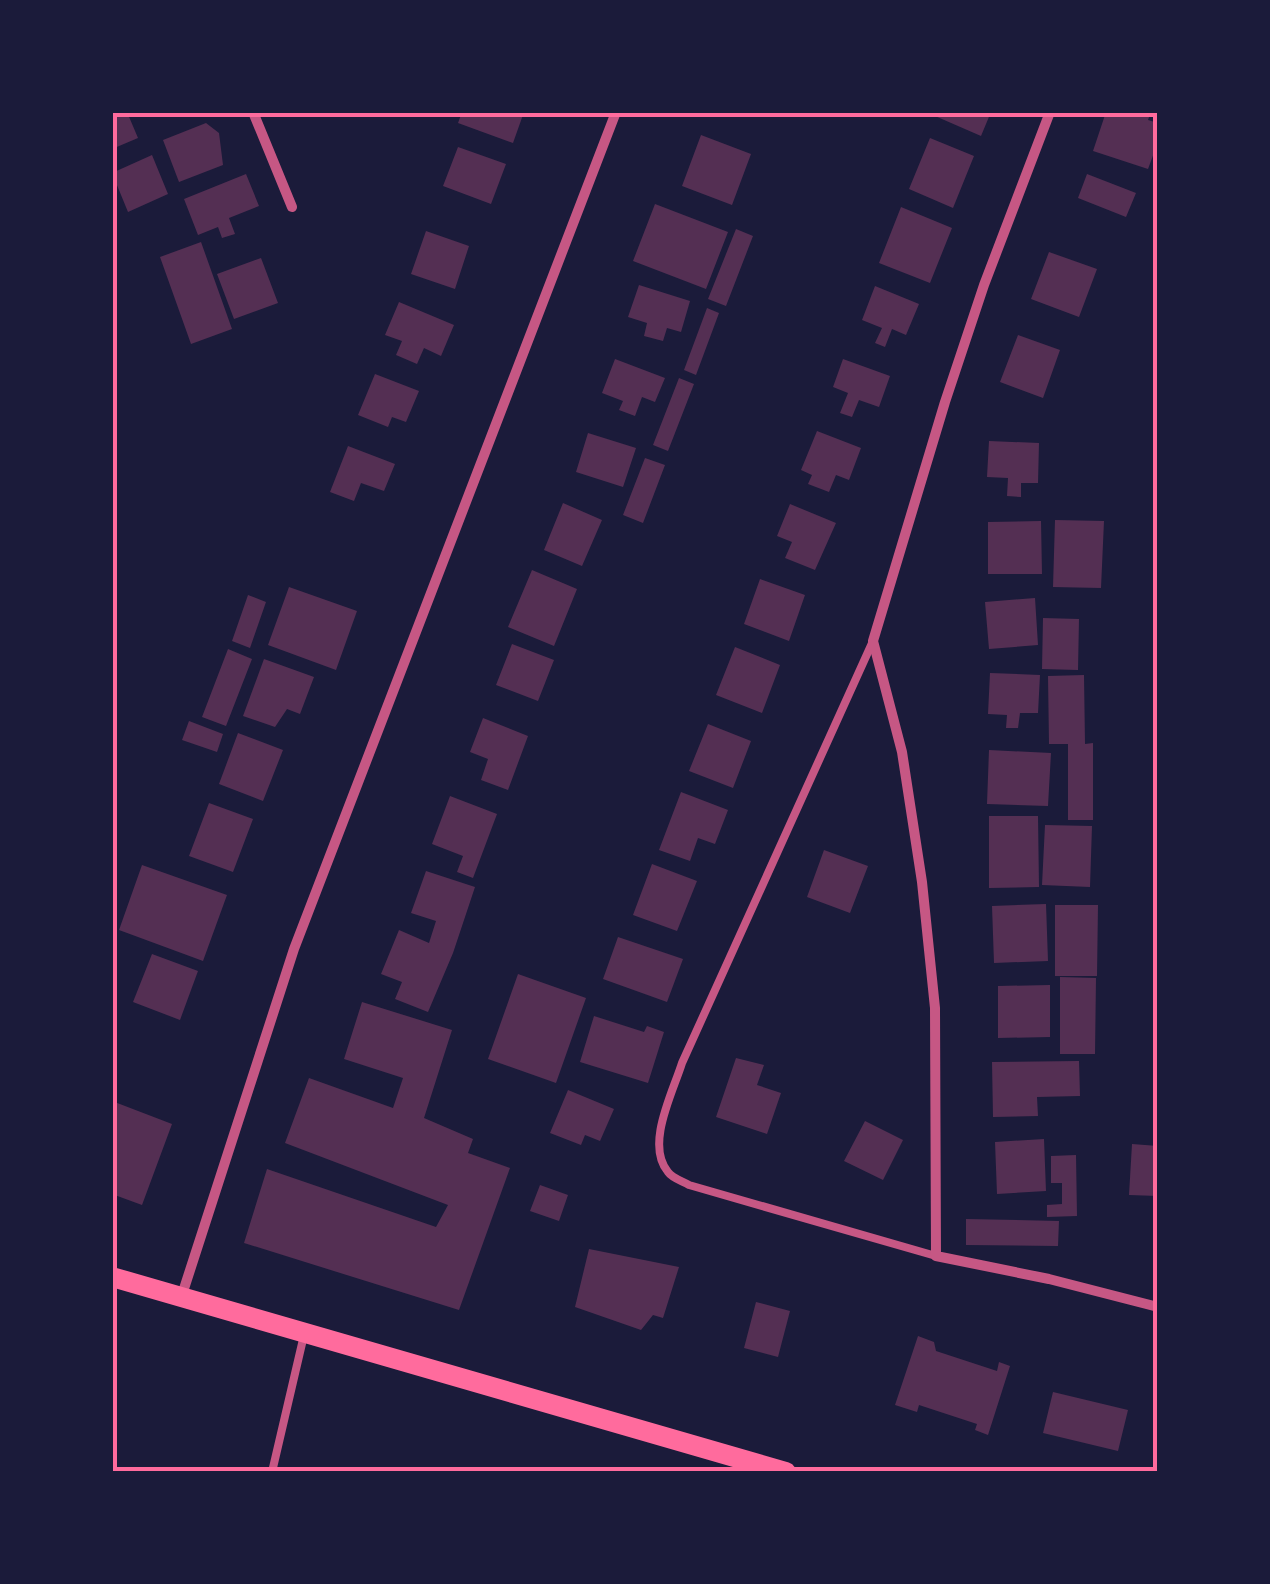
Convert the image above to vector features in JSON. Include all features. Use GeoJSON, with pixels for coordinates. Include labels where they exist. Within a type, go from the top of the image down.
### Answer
{"type":"FeatureCollection","features":[{"type":"Feature","properties":{"kind":"main road"},"geometry":{"type":"LineString","coordinates":[[112,1277],[786,1472]]}},
{"type":"Feature","properties":{"kind":"street"},"geometry":{"type":"LineString","coordinates":[[252,112],[292,207]]}},
{"type":"Feature","properties":{"kind":"street"},"geometry":{"type":"LineString","coordinates":[[180,1298],[294,949],[616,112]]}},
{"type":"Feature","properties":{"kind":"street"},"geometry":{"type":"LineString","coordinates":[[1050,112],[950,385],[874,641],[902,752],[935,1008],[936,1256],[1158,1306]]}},
{"type":"Feature","properties":{"kind":"lane"},"geometry":{"type":"LineString","coordinates":[[874,641],[682,1063],[660,1133],[658,1154],[669,1174],[688,1185],[936,1256]]}},
{"type":"Feature","properties":{"kind":"lane"},"geometry":{"type":"LineString","coordinates":[[272,1472],[305,1332]]}},
{"type":"Feature","properties":{"kind":"building"},"geometry":{"type":"Polygon","coordinates":[[[112,112],[127,112],[138,138],[112,149],[112,112]]]}},
{"type":"Feature","properties":{"kind":"building"},"geometry":{"type":"Polygon","coordinates":[[[462,112],[524,112],[513,143],[458,123],[462,112]]]}},
{"type":"Feature","properties":{"kind":"building"},"geometry":{"type":"Polygon","coordinates":[[[936,112],[991,112],[981,136],[935,116],[936,112]]]}},
{"type":"Feature","properties":{"kind":"building"},"geometry":{"type":"Polygon","coordinates":[[[1106,112],[1151,112],[1148,120],[1158,123],[1158,142],[1148,169],[1093,151],[1106,112]]]}},
{"type":"Feature","properties":{"kind":"building"},"geometry":{"type":"Polygon","coordinates":[[[206,123],[219,133],[223,165],[179,182],[163,140],[206,123]]]}},
{"type":"Feature","properties":{"kind":"building"},"geometry":{"type":"Polygon","coordinates":[[[701,135],[751,154],[732,205],[682,186],[701,135]]]}},
{"type":"Feature","properties":{"kind":"building"},"geometry":{"type":"Polygon","coordinates":[[[930,138],[974,156],[953,208],[909,189],[930,138]]]}},
{"type":"Feature","properties":{"kind":"building"},"geometry":{"type":"Polygon","coordinates":[[[458,147],[506,164],[491,204],[443,186],[458,147]]]}},
{"type":"Feature","properties":{"kind":"building"},"geometry":{"type":"Polygon","coordinates":[[[152,155],[168,194],[128,212],[112,173],[152,155]]]}},
{"type":"Feature","properties":{"kind":"building"},"geometry":{"type":"Polygon","coordinates":[[[246,174],[259,206],[229,218],[235,234],[222,238],[218,227],[198,235],[184,199],[246,174]]]}},
{"type":"Feature","properties":{"kind":"building"},"geometry":{"type":"Polygon","coordinates":[[[1087,174],[1136,193],[1126,217],[1078,198],[1087,174]]]}},
{"type":"Feature","properties":{"kind":"building"},"geometry":{"type":"Polygon","coordinates":[[[655,204],[728,232],[706,289],[633,261],[655,204]]]}},
{"type":"Feature","properties":{"kind":"building"},"geometry":{"type":"Polygon","coordinates":[[[901,207],[952,228],[930,283],[879,263],[901,207]]]}},
{"type":"Feature","properties":{"kind":"building"},"geometry":{"type":"Polygon","coordinates":[[[736,229],[753,236],[726,306],[708,299],[736,229]]]}},
{"type":"Feature","properties":{"kind":"building"},"geometry":{"type":"Polygon","coordinates":[[[426,231],[469,246],[455,289],[411,274],[426,231]]]}},
{"type":"Feature","properties":{"kind":"building"},"geometry":{"type":"Polygon","coordinates":[[[201,242],[232,329],[191,344],[160,257],[201,242]]]}},
{"type":"Feature","properties":{"kind":"building"},"geometry":{"type":"Polygon","coordinates":[[[1049,252],[1097,269],[1079,317],[1031,299],[1049,252]]]}},
{"type":"Feature","properties":{"kind":"building"},"geometry":{"type":"Polygon","coordinates":[[[261,258],[278,303],[234,319],[217,274],[261,258]]]}},
{"type":"Feature","properties":{"kind":"building"},"geometry":{"type":"Polygon","coordinates":[[[639,285],[690,301],[681,332],[667,328],[663,341],[644,336],[647,323],[628,317],[639,285]]]}},
{"type":"Feature","properties":{"kind":"building"},"geometry":{"type":"Polygon","coordinates":[[[875,286],[919,304],[906,335],[892,329],[885,347],[875,343],[882,328],[862,320],[875,286]]]}},
{"type":"Feature","properties":{"kind":"building"},"geometry":{"type":"Polygon","coordinates":[[[399,302],[454,325],[441,356],[424,348],[417,364],[396,355],[402,341],[385,335],[399,302]]]}},
{"type":"Feature","properties":{"kind":"building"},"geometry":{"type":"Polygon","coordinates":[[[707,308],[719,313],[696,375],[684,370],[707,308]]]}},
{"type":"Feature","properties":{"kind":"building"},"geometry":{"type":"Polygon","coordinates":[[[1018,335],[1060,350],[1043,398],[1000,382],[1018,335]]]}},
{"type":"Feature","properties":{"kind":"building"},"geometry":{"type":"Polygon","coordinates":[[[615,359],[665,378],[655,402],[642,397],[635,416],[619,410],[623,401],[602,393],[615,359]]]}},
{"type":"Feature","properties":{"kind":"building"},"geometry":{"type":"Polygon","coordinates":[[[843,359],[890,376],[879,407],[859,400],[852,417],[840,413],[848,393],[833,387],[843,359]]]}},
{"type":"Feature","properties":{"kind":"building"},"geometry":{"type":"Polygon","coordinates":[[[375,374],[419,391],[406,422],[392,417],[388,427],[358,415],[375,374]]]}},
{"type":"Feature","properties":{"kind":"building"},"geometry":{"type":"Polygon","coordinates":[[[679,378],[694,384],[668,451],[653,445],[679,378]]]}},
{"type":"Feature","properties":{"kind":"building"},"geometry":{"type":"Polygon","coordinates":[[[817,431],[861,448],[849,480],[836,475],[829,492],[808,484],[812,475],[801,470],[817,431]]]}},
{"type":"Feature","properties":{"kind":"building"},"geometry":{"type":"Polygon","coordinates":[[[588,433],[636,448],[623,487],[576,472],[588,433]]]}},
{"type":"Feature","properties":{"kind":"building"},"geometry":{"type":"Polygon","coordinates":[[[989,441],[1039,443],[1038,483],[1021,483],[1021,497],[1007,496],[1008,478],[987,477],[989,441]]]}},
{"type":"Feature","properties":{"kind":"building"},"geometry":{"type":"Polygon","coordinates":[[[348,446],[395,464],[384,491],[361,483],[354,501],[330,492],[348,446]]]}},
{"type":"Feature","properties":{"kind":"building"},"geometry":{"type":"Polygon","coordinates":[[[645,458],[665,465],[643,523],[623,515],[645,458]]]}},
{"type":"Feature","properties":{"kind":"building"},"geometry":{"type":"Polygon","coordinates":[[[563,503],[602,520],[582,566],[544,550],[563,503]]]}},
{"type":"Feature","properties":{"kind":"building"},"geometry":{"type":"Polygon","coordinates":[[[790,504],[836,523],[815,570],[785,558],[792,542],[777,536],[790,504]]]}},
{"type":"Feature","properties":{"kind":"building"},"geometry":{"type":"Polygon","coordinates":[[[1055,520],[1104,521],[1101,588],[1053,587],[1055,520]]]}},
{"type":"Feature","properties":{"kind":"building"},"geometry":{"type":"Polygon","coordinates":[[[1041,521],[1042,574],[988,574],[988,522],[1041,521]]]}},
{"type":"Feature","properties":{"kind":"building"},"geometry":{"type":"Polygon","coordinates":[[[532,570],[577,589],[554,646],[508,627],[532,570]]]}},
{"type":"Feature","properties":{"kind":"building"},"geometry":{"type":"Polygon","coordinates":[[[760,579],[805,595],[789,641],[744,624],[760,579]]]}},
{"type":"Feature","properties":{"kind":"building"},"geometry":{"type":"Polygon","coordinates":[[[289,587],[357,611],[336,670],[268,645],[289,587]]]}},
{"type":"Feature","properties":{"kind":"building"},"geometry":{"type":"Polygon","coordinates":[[[248,595],[266,602],[250,648],[232,641],[248,595]]]}},
{"type":"Feature","properties":{"kind":"building"},"geometry":{"type":"Polygon","coordinates":[[[1035,598],[1038,645],[989,649],[985,602],[1035,598]]]}},
{"type":"Feature","properties":{"kind":"building"},"geometry":{"type":"Polygon","coordinates":[[[1043,618],[1079,619],[1078,670],[1042,669],[1043,618]]]}},
{"type":"Feature","properties":{"kind":"building"},"geometry":{"type":"Polygon","coordinates":[[[512,644],[554,660],[538,701],[496,685],[512,644]]]}},
{"type":"Feature","properties":{"kind":"building"},"geometry":{"type":"Polygon","coordinates":[[[735,647],[780,665],[762,713],[716,695],[735,647]]]}},
{"type":"Feature","properties":{"kind":"building"},"geometry":{"type":"Polygon","coordinates":[[[228,649],[252,659],[226,726],[202,717],[228,649]]]}},
{"type":"Feature","properties":{"kind":"building"},"geometry":{"type":"Polygon","coordinates":[[[264,659],[314,677],[300,714],[287,709],[275,727],[243,716],[264,659]]]}},
{"type":"Feature","properties":{"kind":"building"},"geometry":{"type":"Polygon","coordinates":[[[990,673],[1040,675],[1038,713],[1020,713],[1018,728],[1006,728],[1007,715],[988,714],[990,673]]]}},
{"type":"Feature","properties":{"kind":"building"},"geometry":{"type":"Polygon","coordinates":[[[1084,675],[1085,744],[1093,743],[1093,820],[1068,820],[1068,744],[1049,744],[1048,676],[1084,675]]]}},
{"type":"Feature","properties":{"kind":"building"},"geometry":{"type":"Polygon","coordinates":[[[483,718],[528,736],[508,790],[481,780],[488,759],[470,752],[483,718]]]}},
{"type":"Feature","properties":{"kind":"building"},"geometry":{"type":"Polygon","coordinates":[[[189,721],[223,734],[217,752],[182,740],[189,721]]]}},
{"type":"Feature","properties":{"kind":"building"},"geometry":{"type":"Polygon","coordinates":[[[708,724],[751,741],[733,788],[689,771],[708,724]]]}},
{"type":"Feature","properties":{"kind":"building"},"geometry":{"type":"Polygon","coordinates":[[[238,733],[283,750],[263,801],[219,784],[238,733]]]}},
{"type":"Feature","properties":{"kind":"building"},"geometry":{"type":"Polygon","coordinates":[[[989,750],[1051,753],[1048,806],[987,804],[989,750]]]}},
{"type":"Feature","properties":{"kind":"building"},"geometry":{"type":"Polygon","coordinates":[[[681,792],[728,810],[715,844],[698,838],[690,861],[659,850],[681,792]]]}},
{"type":"Feature","properties":{"kind":"building"},"geometry":{"type":"Polygon","coordinates":[[[450,796],[497,814],[473,878],[457,872],[463,856],[432,844],[450,796]]]}},
{"type":"Feature","properties":{"kind":"building"},"geometry":{"type":"Polygon","coordinates":[[[209,803],[253,819],[233,872],[189,856],[209,803]]]}},
{"type":"Feature","properties":{"kind":"building"},"geometry":{"type":"Polygon","coordinates":[[[989,816],[1038,816],[1039,887],[989,888],[989,816]]]}},
{"type":"Feature","properties":{"kind":"building"},"geometry":{"type":"Polygon","coordinates":[[[1045,825],[1092,826],[1090,887],[1042,885],[1045,825]]]}},
{"type":"Feature","properties":{"kind":"building"},"geometry":{"type":"Polygon","coordinates":[[[824,850],[868,866],[850,913],[807,897],[824,850]]]}},
{"type":"Feature","properties":{"kind":"building"},"geometry":{"type":"Polygon","coordinates":[[[652,864],[697,881],[677,931],[633,915],[652,864]]]}},
{"type":"Feature","properties":{"kind":"building"},"geometry":{"type":"Polygon","coordinates":[[[142,865],[227,895],[203,961],[119,930],[142,865]]]}},
{"type":"Feature","properties":{"kind":"building"},"geometry":{"type":"Polygon","coordinates":[[[426,871],[475,887],[428,1012],[395,999],[402,982],[381,974],[399,930],[429,943],[436,921],[411,913],[426,871]]]}},
{"type":"Feature","properties":{"kind":"building"},"geometry":{"type":"Polygon","coordinates":[[[1046,904],[1048,961],[994,963],[992,906],[1046,904]]]}},
{"type":"Feature","properties":{"kind":"building"},"geometry":{"type":"Polygon","coordinates":[[[1055,905],[1098,905],[1097,976],[1055,976],[1055,905]]]}},
{"type":"Feature","properties":{"kind":"building"},"geometry":{"type":"Polygon","coordinates":[[[618,937],[683,959],[667,1002],[603,979],[618,937]]]}},
{"type":"Feature","properties":{"kind":"building"},"geometry":{"type":"Polygon","coordinates":[[[152,954],[198,971],[180,1020],[133,1002],[152,954]]]}},
{"type":"Feature","properties":{"kind":"building"},"geometry":{"type":"Polygon","coordinates":[[[518,974],[586,998],[556,1083],[488,1059],[518,974]]]}},
{"type":"Feature","properties":{"kind":"building"},"geometry":{"type":"Polygon","coordinates":[[[1060,977],[1096,978],[1095,1054],[1060,1054],[1060,977]]]}},
{"type":"Feature","properties":{"kind":"building"},"geometry":{"type":"Polygon","coordinates":[[[1050,985],[1050,1037],[998,1038],[998,986],[1050,985]]]}},
{"type":"Feature","properties":{"kind":"building"},"geometry":{"type":"Polygon","coordinates":[[[362,1002],[452,1030],[424,1118],[473,1139],[468,1153],[510,1168],[459,1310],[244,1243],[267,1169],[436,1227],[448,1205],[285,1143],[309,1078],[393,1108],[403,1078],[344,1059],[362,1002]]]}},
{"type":"Feature","properties":{"kind":"building"},"geometry":{"type":"Polygon","coordinates":[[[594,1016],[644,1032],[647,1026],[664,1032],[648,1083],[580,1062],[594,1016]]]}},
{"type":"Feature","properties":{"kind":"building"},"geometry":{"type":"Polygon","coordinates":[[[736,1058],[764,1065],[757,1085],[781,1093],[767,1134],[716,1117],[736,1058]]]}},
{"type":"Feature","properties":{"kind":"building"},"geometry":{"type":"Polygon","coordinates":[[[1079,1061],[1080,1096],[1037,1097],[1038,1116],[993,1117],[992,1062],[1079,1061]]]}},
{"type":"Feature","properties":{"kind":"building"},"geometry":{"type":"Polygon","coordinates":[[[568,1090],[614,1109],[600,1141],[585,1135],[581,1145],[550,1133],[568,1090]]]}},
{"type":"Feature","properties":{"kind":"building"},"geometry":{"type":"Polygon","coordinates":[[[112,1101],[172,1124],[142,1205],[112,1194],[112,1101]]]}},
{"type":"Feature","properties":{"kind":"building"},"geometry":{"type":"Polygon","coordinates":[[[865,1121],[903,1140],[883,1180],[844,1161],[865,1121]]]}},
{"type":"Feature","properties":{"kind":"building"},"geometry":{"type":"Polygon","coordinates":[[[1044,1139],[1046,1191],[997,1194],[995,1142],[1044,1139]]]}},
{"type":"Feature","properties":{"kind":"building"},"geometry":{"type":"Polygon","coordinates":[[[1132,1144],[1158,1146],[1158,1196],[1129,1195],[1132,1144]]]}},
{"type":"Feature","properties":{"kind":"building"},"geometry":{"type":"Polygon","coordinates":[[[1076,1155],[1077,1216],[1047,1217],[1047,1205],[1062,1204],[1062,1183],[1051,1183],[1051,1156],[1076,1155]]]}},
{"type":"Feature","properties":{"kind":"building"},"geometry":{"type":"Polygon","coordinates":[[[540,1185],[568,1195],[559,1221],[530,1211],[540,1185]]]}},
{"type":"Feature","properties":{"kind":"building"},"geometry":{"type":"Polygon","coordinates":[[[966,1219],[1059,1221],[1058,1246],[966,1245],[966,1219]]]}},
{"type":"Feature","properties":{"kind":"building"},"geometry":{"type":"Polygon","coordinates":[[[589,1249],[679,1267],[663,1318],[653,1315],[641,1330],[575,1307],[589,1249]]]}},
{"type":"Feature","properties":{"kind":"building"},"geometry":{"type":"Polygon","coordinates":[[[756,1302],[790,1311],[778,1357],[744,1348],[756,1302]]]}},
{"type":"Feature","properties":{"kind":"building"},"geometry":{"type":"Polygon","coordinates":[[[918,1336],[934,1342],[936,1351],[997,1371],[999,1362],[1010,1366],[988,1435],[975,1430],[977,1424],[919,1405],[917,1412],[895,1405],[918,1336]]]}},
{"type":"Feature","properties":{"kind":"building"},"geometry":{"type":"Polygon","coordinates":[[[1053,1392],[1128,1410],[1118,1451],[1043,1433],[1053,1392]]]}}]}
